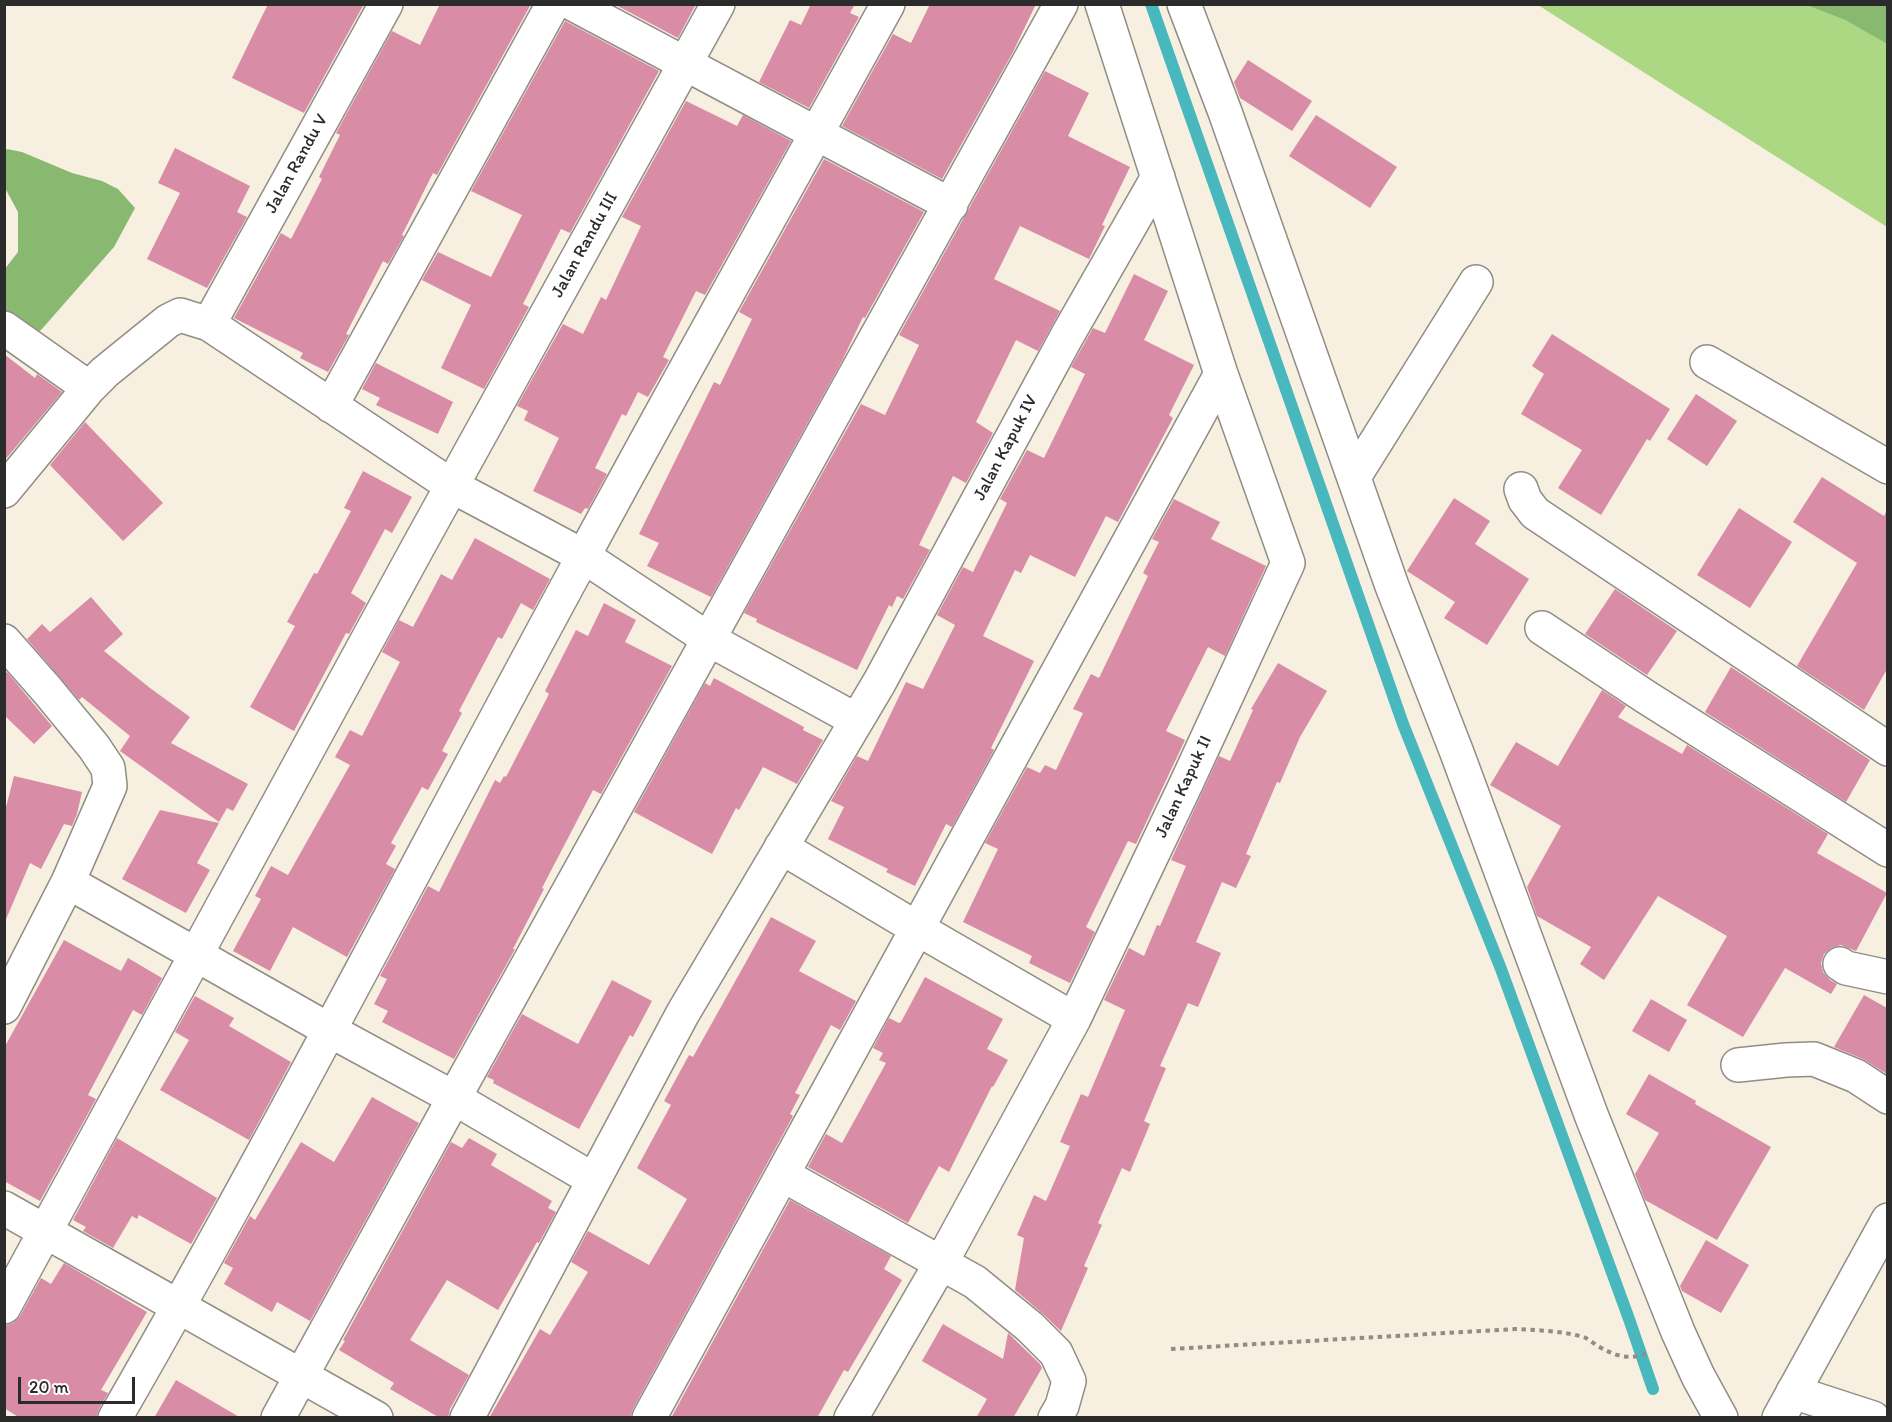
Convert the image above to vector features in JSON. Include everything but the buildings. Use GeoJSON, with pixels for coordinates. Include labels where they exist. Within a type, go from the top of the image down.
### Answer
{"type":"FeatureCollection","features":[{"type":"Feature","properties":{"kind":"street","name":"Jalan Randu V"},"geometry":{"type":"LineString","coordinates":[[209,324],[386,4]]}},
{"type":"Feature","properties":{"kind":"street"},"geometry":{"type":"LineString","coordinates":[[331,406],[553,4]]}},
{"type":"Feature","properties":{"kind":"street"},"geometry":{"type":"LineString","coordinates":[[573,4],[951,205]]}},
{"type":"Feature","properties":{"kind":"street","name":"Jalan Randu III"},"geometry":{"type":"LineString","coordinates":[[4,1307],[718,4]]}},
{"type":"Feature","properties":{"kind":"street"},"geometry":{"type":"LineString","coordinates":[[115,1418],[179,1306],[329,1030],[583,556],[888,4]]}},
{"type":"Feature","properties":{"kind":"street"},"geometry":{"type":"LineString","coordinates":[[278,1418],[1061,4]]}},
{"type":"Feature","properties":{"kind":"street"},"geometry":{"type":"LineString","coordinates":[[649,1418],[1221,374],[1102,4]]}},
{"type":"Feature","properties":{"kind":"street"},"geometry":{"type":"LineString","coordinates":[[1184,4],[1229,123],[1392,586],[1461,764],[1592,1118],[1679,1334],[1721,1418]]}},
{"type":"Feature","properties":{"kind":"street","name":"Jalan Kapuk IV"},"geometry":{"type":"LineString","coordinates":[[466,1418],[683,1013],[879,683],[1067,336],[1158,177]]}},
{"type":"Feature","properties":{"kind":"street"},"geometry":{"type":"LineString","coordinates":[[1354,477],[1476,282]]}},
{"type":"Feature","properties":{"kind":"street"},"geometry":{"type":"LineString","coordinates":[[4,490],[105,372],[168,321],[180,315],[209,324],[452,486],[583,556],[710,640],[856,720]]}},
{"type":"Feature","properties":{"kind":"street"},"geometry":{"type":"LineString","coordinates":[[4,328],[89,388]]}},
{"type":"Feature","properties":{"kind":"street"},"geometry":{"type":"LineString","coordinates":[[1707,362],[1887,467]]}},
{"type":"Feature","properties":{"kind":"street","name":"Jalan Kapuk II"},"geometry":{"type":"LineString","coordinates":[[851,1418],[941,1263],[1074,1019],[1286,570],[1288,563],[1286,554],[1221,374]]}},
{"type":"Feature","properties":{"kind":"street"},"geometry":{"type":"LineString","coordinates":[[1521,489],[1525,500],[1535,513],[1887,749]]}},
{"type":"Feature","properties":{"kind":"street"},"geometry":{"type":"LineString","coordinates":[[1542,628],[1887,850]]}},
{"type":"Feature","properties":{"kind":"street"},"geometry":{"type":"LineString","coordinates":[[4,642],[94,747],[108,768],[110,786],[68,882],[4,1006]]}},
{"type":"Feature","properties":{"kind":"street"},"geometry":{"type":"LineString","coordinates":[[781,847],[1074,1019]]}},
{"type":"Feature","properties":{"kind":"street"},"geometry":{"type":"LineString","coordinates":[[68,882],[454,1098],[594,1180]]}},
{"type":"Feature","properties":{"kind":"street"},"geometry":{"type":"LineString","coordinates":[[1840,964],[1846,968],[1887,977]]}},
{"type":"Feature","properties":{"kind":"street"},"geometry":{"type":"LineString","coordinates":[[1738,1065],[1814,1059],[1856,1076],[1885,1095]]}},
{"type":"Feature","properties":{"kind":"street"},"geometry":{"type":"LineString","coordinates":[[783,1175],[975,1282],[1030,1327],[1056,1353],[1069,1381],[1062,1406],[1055,1418]]}},
{"type":"Feature","properties":{"kind":"street"},"geometry":{"type":"LineString","coordinates":[[4,1208],[376,1418]]}},
{"type":"Feature","properties":{"kind":"street"},"geometry":{"type":"LineString","coordinates":[[1873,1418],[1786,1405],[1887,1220]]}},
{"type":"Feature","properties":{"kind":"path"},"geometry":{"type":"LineString","coordinates":[[1171,1348],[1515,1329],[1583,1336],[1614,1354],[1638,1358]]}},
{"type":"Feature","properties":{"kind":"green space"},"geometry":{"type":"Polygon","coordinates":[[[1538,5],[1806,5],[1845,20],[1887,44],[1887,227],[1538,5]]]}},
{"type":"Feature","properties":{"kind":"green space"},"geometry":{"type":"Polygon","coordinates":[[[1806,5],[1887,5],[1887,44],[1845,20],[1806,5]]]}},
{"type":"Feature","properties":{"kind":"green space"},"geometry":{"type":"Polygon","coordinates":[[[7,149],[22,152],[72,173],[102,181],[118,189],[135,208],[114,247],[36,333],[5,312],[4,270],[18,252],[18,212],[5,188],[5,151],[7,149]]]}},
{"type":"Feature","properties":{"kind":"waterway"},"geometry":{"type":"LineString","coordinates":[[1151,4],[1403,724],[1501,969],[1653,1389]]}}]}
